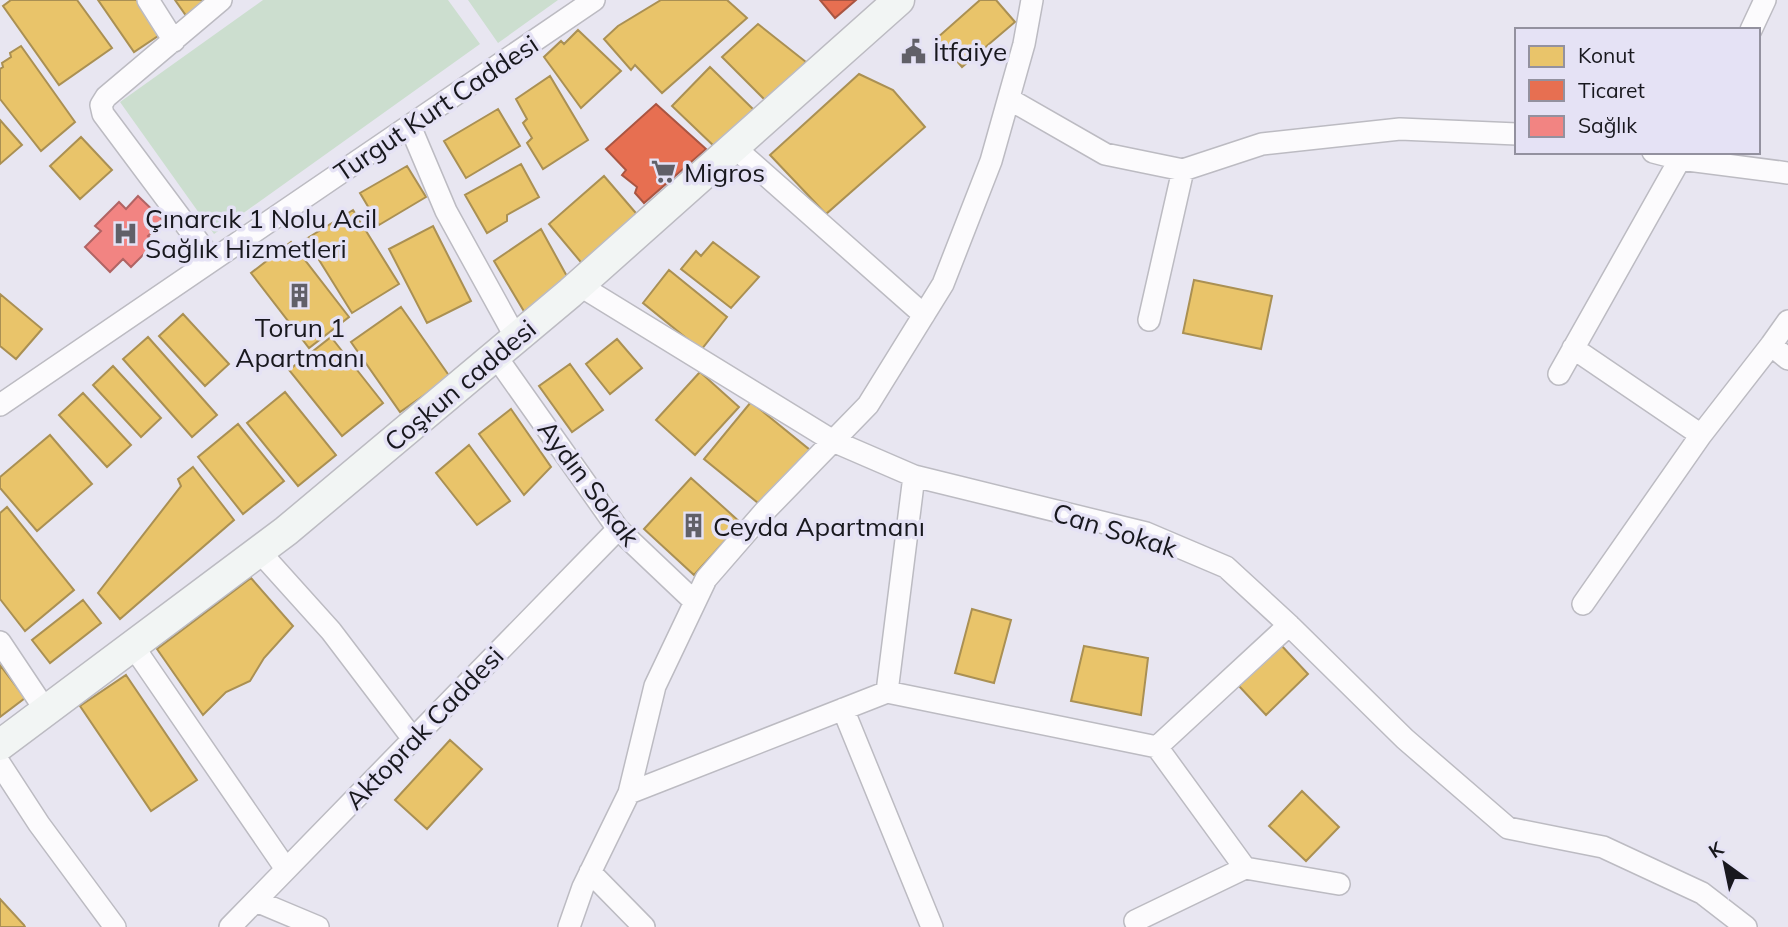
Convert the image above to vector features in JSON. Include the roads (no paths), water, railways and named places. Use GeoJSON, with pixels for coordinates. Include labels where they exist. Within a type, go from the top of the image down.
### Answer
{"type":"FeatureCollection","features":[{"type":"Feature","properties":{"kind":"street"},"geometry":{"type":"LineString","coordinates":[[148,0],[174,41]]}},
{"type":"Feature","properties":{"kind":"street"},"geometry":{"type":"LineString","coordinates":[[212,260],[111,126],[101,105],[106,97],[221,0]]}},
{"type":"Feature","properties":{"kind":"street","name":"Turgut Kurt Caddesi"},"geometry":{"type":"LineString","coordinates":[[0,405],[594,0]]}},
{"type":"Feature","properties":{"kind":"street","name":"Coşkun caddesi"},"geometry":{"type":"LineString","coordinates":[[0,746],[286,531],[579,285],[899,0]]}},
{"type":"Feature","properties":{"kind":"street"},"geometry":{"type":"LineString","coordinates":[[569,927],[590,872],[629,793],[655,686],[706,579],[765,512],[868,405],[943,284],[991,161],[1024,44],[1032,0]]}},
{"type":"Feature","properties":{"kind":"street"},"geometry":{"type":"LineString","coordinates":[[1752,28],[1765,0]]}},
{"type":"Feature","properties":{"kind":"street"},"geometry":{"type":"LineString","coordinates":[[1009,99],[1105,154],[1183,170],[1262,144],[1400,129],[1515,134]]}},
{"type":"Feature","properties":{"kind":"street","name":"Aydın Sokak"},"geometry":{"type":"LineString","coordinates":[[410,125],[506,346],[618,529],[695,602]]}},
{"type":"Feature","properties":{"kind":"street"},"geometry":{"type":"LineString","coordinates":[[734,148],[924,315]]}},
{"type":"Feature","properties":{"kind":"street"},"geometry":{"type":"LineString","coordinates":[[1559,374],[1682,155],[1788,173]]}},
{"type":"Feature","properties":{"kind":"street"},"geometry":{"type":"LineString","coordinates":[[1149,320],[1183,170]]}},
{"type":"Feature","properties":{"kind":"street","name":"Can Sokak"},"geometry":{"type":"LineString","coordinates":[[579,285],[833,441],[914,476],[1146,533],[1226,567],[1290,625],[1405,739],[1508,828],[1603,847],[1702,893],[1746,927]]}},
{"type":"Feature","properties":{"kind":"street"},"geometry":{"type":"LineString","coordinates":[[1583,604],[1701,435],[1788,321]]}},
{"type":"Feature","properties":{"kind":"street"},"geometry":{"type":"LineString","coordinates":[[1771,345],[1788,359]]}},
{"type":"Feature","properties":{"kind":"street"},"geometry":{"type":"LineString","coordinates":[[1573,348],[1701,435]]}},
{"type":"Feature","properties":{"kind":"street"},"geometry":{"type":"LineString","coordinates":[[887,692],[914,476]]}},
{"type":"Feature","properties":{"kind":"street","name":"Aktoprak Caddesi"},"geometry":{"type":"LineString","coordinates":[[230,927],[618,529]]}},
{"type":"Feature","properties":{"kind":"street"},"geometry":{"type":"LineString","coordinates":[[259,551],[331,631],[413,739]]}},
{"type":"Feature","properties":{"kind":"street"},"geometry":{"type":"LineString","coordinates":[[1157,747],[1290,625]]}},
{"type":"Feature","properties":{"kind":"street"},"geometry":{"type":"LineString","coordinates":[[0,642],[46,711]]}},
{"type":"Feature","properties":{"kind":"street"},"geometry":{"type":"LineString","coordinates":[[133,646],[286,869]]}},
{"type":"Feature","properties":{"kind":"street"},"geometry":{"type":"LineString","coordinates":[[629,793],[887,692],[1157,747],[1245,868]]}},
{"type":"Feature","properties":{"kind":"street"},"geometry":{"type":"LineString","coordinates":[[843,709],[932,927]]}},
{"type":"Feature","properties":{"kind":"street"},"geometry":{"type":"LineString","coordinates":[[0,764],[39,824],[115,927]]}},
{"type":"Feature","properties":{"kind":"street"},"geometry":{"type":"LineString","coordinates":[[1135,921],[1245,868],[1339,884]]}},
{"type":"Feature","properties":{"kind":"street"},"geometry":{"type":"LineString","coordinates":[[590,872],[644,927]]}},
{"type":"Feature","properties":{"kind":"street"},"geometry":{"type":"LineString","coordinates":[[256,901],[318,927]]}},
{"type":"Feature","properties":{"kind":"place","name":"İtfaiye"},"geometry":{"type":"Point","coordinates":[913,51]}},
{"type":"Feature","properties":{"kind":"place","name":"Migros"},"geometry":{"type":"Point","coordinates":[664,172]}},
{"type":"Feature","properties":{"kind":"place","name":"Çınarcık 1 Nolu Acil Sağlık Hizmetleri"},"geometry":{"type":"Point","coordinates":[125,233]}},
{"type":"Feature","properties":{"kind":"place","name":"Torun 1 Apartmanı"},"geometry":{"type":"Point","coordinates":[300,295]}},
{"type":"Feature","properties":{"kind":"place","name":"Ceyda Apartmanı"},"geometry":{"type":"Point","coordinates":[693,526]}}]}
